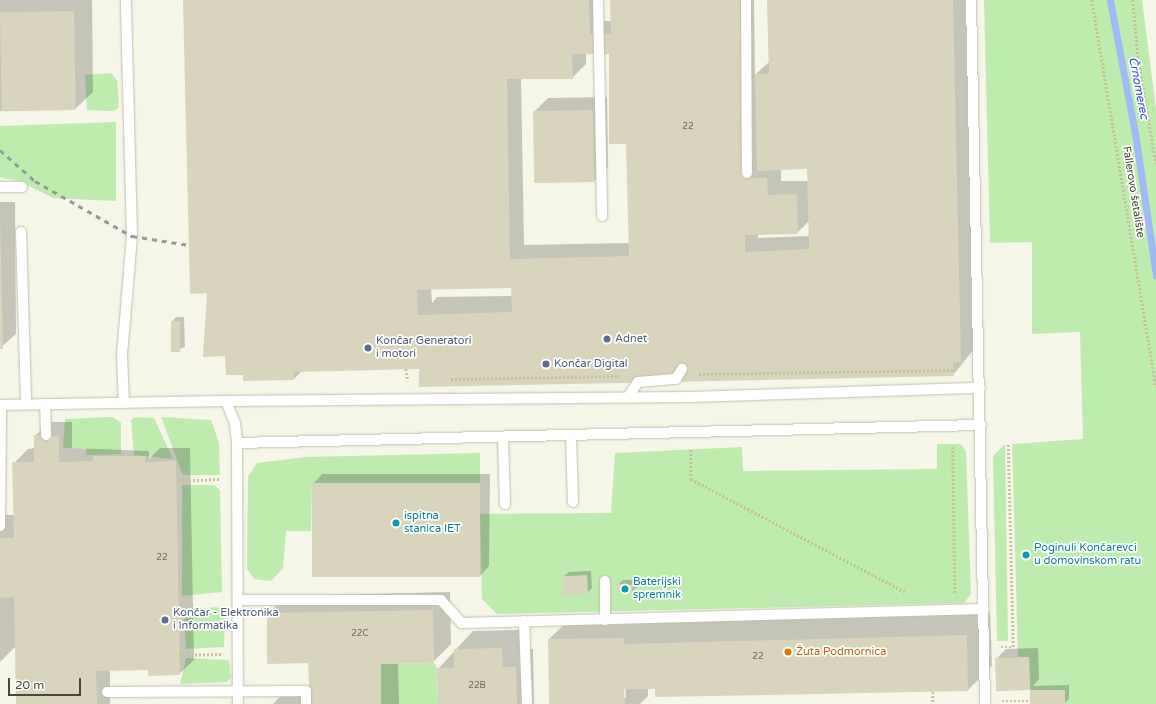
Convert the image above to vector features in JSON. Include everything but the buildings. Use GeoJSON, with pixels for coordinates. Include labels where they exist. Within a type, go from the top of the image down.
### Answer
{"type":"FeatureCollection","features":[{"type":"Feature","properties":{"kind":"lane"},"geometry":{"type":"LineString","coordinates":[[124,403],[123,340],[132,236],[126,0]]}},
{"type":"Feature","properties":{"kind":"lane"},"geometry":{"type":"LineString","coordinates":[[598,0],[602,216]]}},
{"type":"Feature","properties":{"kind":"lane"},"geometry":{"type":"LineString","coordinates":[[746,0],[747,174]]}},
{"type":"Feature","properties":{"kind":"lane"},"geometry":{"type":"LineString","coordinates":[[971,0],[981,425],[985,704]]}},
{"type":"Feature","properties":{"kind":"lane"},"geometry":{"type":"LineString","coordinates":[[0,187],[22,187]]}},
{"type":"Feature","properties":{"kind":"lane"},"geometry":{"type":"LineString","coordinates":[[21,232],[26,404]]}},
{"type":"Feature","properties":{"kind":"lane"},"geometry":{"type":"LineString","coordinates":[[628,397],[638,382],[676,379],[682,369]]}},
{"type":"Feature","properties":{"kind":"lane"},"geometry":{"type":"LineString","coordinates":[[0,526],[0,405],[628,397],[980,388]]}},
{"type":"Feature","properties":{"kind":"lane"},"geometry":{"type":"LineString","coordinates":[[226,401],[235,423],[237,443],[238,704]]}},
{"type":"Feature","properties":{"kind":"lane"},"geometry":{"type":"LineString","coordinates":[[45,404],[46,435]]}},
{"type":"Feature","properties":{"kind":"lane"},"geometry":{"type":"LineString","coordinates":[[237,443],[981,425]]}},
{"type":"Feature","properties":{"kind":"lane"},"geometry":{"type":"LineString","coordinates":[[571,436],[573,502]]}},
{"type":"Feature","properties":{"kind":"lane"},"geometry":{"type":"LineString","coordinates":[[503,437],[504,504]]}},
{"type":"Feature","properties":{"kind":"lane"},"geometry":{"type":"LineString","coordinates":[[605,582],[605,620]]}},
{"type":"Feature","properties":{"kind":"lane"},"geometry":{"type":"LineString","coordinates":[[238,600],[441,600],[462,622],[605,620],[984,609]]}},
{"type":"Feature","properties":{"kind":"lane"},"geometry":{"type":"LineString","coordinates":[[524,621],[527,704]]}},
{"type":"Feature","properties":{"kind":"lane"},"geometry":{"type":"LineString","coordinates":[[107,692],[306,691],[306,704]]}},
{"type":"Feature","properties":{"kind":"path","name":"Fallerovo šetalište"},"geometry":{"type":"LineString","coordinates":[[1092,0],[1156,386]]}},
{"type":"Feature","properties":{"kind":"path"},"geometry":{"type":"LineString","coordinates":[[1133,0],[1138,56],[1156,164]]}},
{"type":"Feature","properties":{"kind":"path"},"geometry":{"type":"LineString","coordinates":[[406,369],[406,377]]}},
{"type":"Feature","properties":{"kind":"path"},"geometry":{"type":"LineString","coordinates":[[945,369],[953,369]]}},
{"type":"Feature","properties":{"kind":"path"},"geometry":{"type":"LineString","coordinates":[[984,648],[1013,647],[1008,442]]}},
{"type":"Feature","properties":{"kind":"path"},"geometry":{"type":"LineString","coordinates":[[691,447],[691,479],[911,596]]}},
{"type":"Feature","properties":{"kind":"path"},"geometry":{"type":"LineString","coordinates":[[953,447],[956,610]]}},
{"type":"Feature","properties":{"kind":"path"},"geometry":{"type":"LineString","coordinates":[[177,481],[237,479]]}},
{"type":"Feature","properties":{"kind":"path"},"geometry":{"type":"LineString","coordinates":[[179,655],[223,654]]}},
{"type":"Feature","properties":{"kind":"path"},"geometry":{"type":"LineString","coordinates":[[933,692],[933,704]]}},
{"type":"Feature","properties":{"kind":"path"},"geometry":{"type":"LineString","coordinates":[[1002,701],[1030,701]]}},
{"type":"Feature","properties":{"kind":"green space"},"geometry":{"type":"Polygon","coordinates":[[[984,0],[1142,0],[1156,109],[1156,704],[1065,704],[1065,690],[1030,690],[1029,657],[1018,657],[1012,444],[1083,439],[1080,332],[1032,334],[1032,242],[990,243],[984,0]]]}},
{"type":"Feature","properties":{"kind":"green space"},"geometry":{"type":"Polygon","coordinates":[[[111,73],[117,80],[119,107],[114,111],[87,110],[85,75],[111,73]]]}},
{"type":"Feature","properties":{"kind":"green space"},"geometry":{"type":"Polygon","coordinates":[[[116,122],[116,201],[53,198],[22,182],[0,177],[0,126],[116,122]]]}},
{"type":"Feature","properties":{"kind":"green space"},"geometry":{"type":"Polygon","coordinates":[[[113,417],[121,423],[121,454],[86,455],[86,448],[63,448],[65,419],[113,417]]]}},
{"type":"Feature","properties":{"kind":"green space"},"geometry":{"type":"Polygon","coordinates":[[[135,417],[154,418],[173,459],[134,455],[131,420],[135,417]]]}},
{"type":"Feature","properties":{"kind":"green space"},"geometry":{"type":"Polygon","coordinates":[[[161,417],[211,420],[219,443],[220,475],[183,475],[161,417]]]}},
{"type":"Feature","properties":{"kind":"green space"},"geometry":{"type":"Polygon","coordinates":[[[937,444],[961,444],[966,451],[971,594],[964,603],[497,614],[482,599],[480,514],[611,513],[615,453],[742,447],[743,471],[937,469],[937,444]]]}},
{"type":"Feature","properties":{"kind":"green space"},"geometry":{"type":"Polygon","coordinates":[[[1005,444],[1008,641],[997,641],[993,456],[1005,444]]]}},
{"type":"Feature","properties":{"kind":"green space"},"geometry":{"type":"Polygon","coordinates":[[[480,453],[480,484],[312,483],[311,531],[286,531],[283,568],[271,581],[254,579],[247,569],[248,477],[257,463],[306,457],[480,453]]]}},
{"type":"Feature","properties":{"kind":"green space"},"geometry":{"type":"Polygon","coordinates":[[[182,485],[214,485],[220,490],[222,592],[182,596],[182,485]]]}},
{"type":"Feature","properties":{"kind":"green space"},"geometry":{"type":"Polygon","coordinates":[[[217,607],[225,613],[224,647],[186,649],[184,610],[217,607]]]}},
{"type":"Feature","properties":{"kind":"green space"},"geometry":{"type":"Polygon","coordinates":[[[186,658],[229,660],[231,678],[227,682],[180,684],[186,658]]]}},
{"type":"Feature","properties":{"kind":"green space"},"geometry":{"type":"Polygon","coordinates":[[[434,663],[437,668],[438,704],[381,704],[381,664],[434,663]]]}},
{"type":"Feature","properties":{"kind":"waterway","name":"Črnomerec"},"geometry":{"type":"LineString","coordinates":[[1110,0],[1135,133],[1156,275]]}},
{"type":"Feature","properties":{"kind":"railway"},"geometry":{"type":"LineString","coordinates":[[0,150],[35,181],[132,236],[189,245]]}},
{"type":"Feature","properties":{"kind":"place","name":"Adnet"},"geometry":{"type":"Point","coordinates":[607,339]}},
{"type":"Feature","properties":{"kind":"place","name":"Končar Generatori i motori"},"geometry":{"type":"Point","coordinates":[368,348]}},
{"type":"Feature","properties":{"kind":"place","name":"Končar Digital"},"geometry":{"type":"Point","coordinates":[546,364]}},
{"type":"Feature","properties":{"kind":"place","name":"ispitna stanica IET"},"geometry":{"type":"Point","coordinates":[396,523]}},
{"type":"Feature","properties":{"kind":"place","name":"Poginuli Končarevci u domovinskom ratu"},"geometry":{"type":"Point","coordinates":[1026,555]}},
{"type":"Feature","properties":{"kind":"place","name":"Baterijski spremnik"},"geometry":{"type":"Point","coordinates":[625,589]}},
{"type":"Feature","properties":{"kind":"place","name":"Končar - Elektronika i Informatika"},"geometry":{"type":"Point","coordinates":[165,620]}},
{"type":"Feature","properties":{"kind":"place","name":"Žuta Podmornica"},"geometry":{"type":"Point","coordinates":[788,652]}}]}
